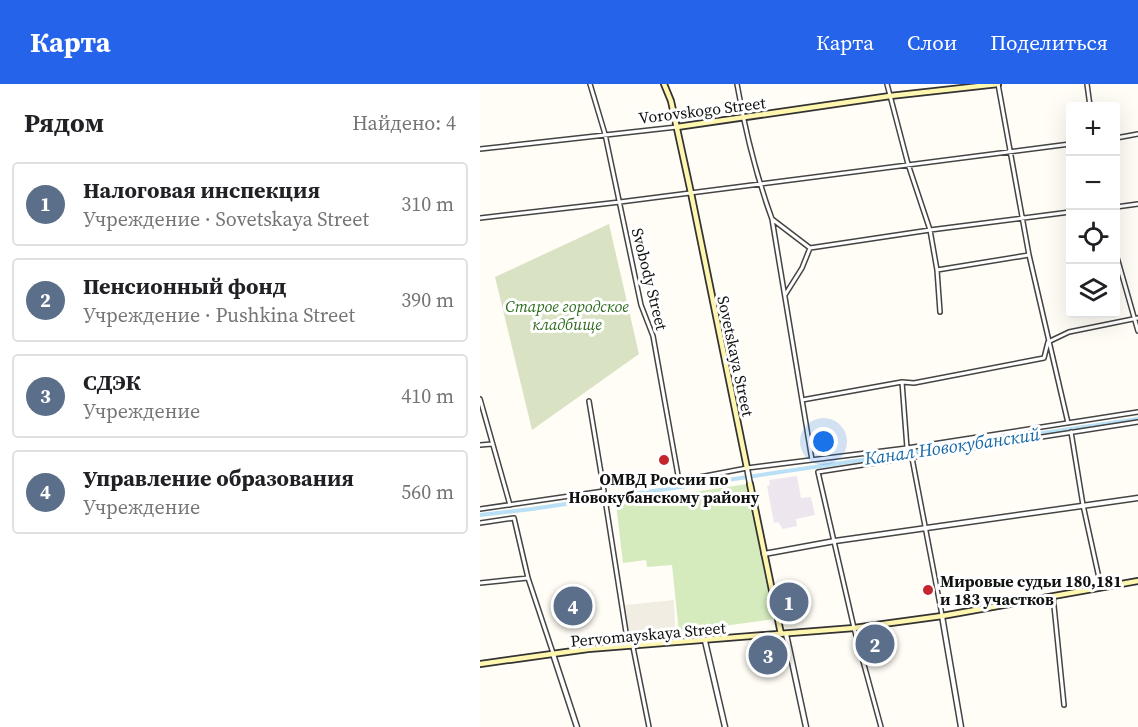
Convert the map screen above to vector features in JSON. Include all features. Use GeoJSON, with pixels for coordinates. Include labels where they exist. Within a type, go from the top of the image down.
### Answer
{"type":"FeatureCollection","features":[{"type":"Feature","properties":{"kind":"main road","name":"Sovetskaya Street"},"geometry":{"type":"LineString","coordinates":[[664,84],[677,126],[692,193],[747,468]]}},
{"type":"Feature","properties":{"kind":"main road","name":"Vorovskogo Street"},"geometry":{"type":"LineString","coordinates":[[677,126],[890,96],[998,84]]}},
{"type":"Feature","properties":{"kind":"main road","name":"Sovetskaya Street"},"geometry":{"type":"LineString","coordinates":[[750,484],[763,554],[783,634]]}},
{"type":"Feature","properties":{"kind":"main road","name":"Pervomayskaya Street"},"geometry":{"type":"LineString","coordinates":[[480,664],[588,649],[854,628],[942,616],[1138,581]]}},
{"type":"Feature","properties":{"kind":"street","name":"Svobody Street"},"geometry":{"type":"LineString","coordinates":[[590,84],[605,134],[642,305],[653,336],[679,481],[747,468]]}},
{"type":"Feature","properties":{"kind":"street"},"geometry":{"type":"LineString","coordinates":[[737,84],[759,184],[772,219],[812,460]]}},
{"type":"Feature","properties":{"kind":"street"},"geometry":{"type":"LineString","coordinates":[[887,84],[908,164],[930,230],[937,270],[940,312]]}},
{"type":"Feature","properties":{"kind":"street"},"geometry":{"type":"LineString","coordinates":[[998,84],[1021,217],[1068,423]]}},
{"type":"Feature","properties":{"kind":"street"},"geometry":{"type":"LineString","coordinates":[[1087,84],[1089,102]]}},
{"type":"Feature","properties":{"kind":"street","name":"Vorovskogo Street"},"geometry":{"type":"LineString","coordinates":[[480,149],[677,126]]}},
{"type":"Feature","properties":{"kind":"street"},"geometry":{"type":"LineString","coordinates":[[1120,137],[1138,134]]}},
{"type":"Feature","properties":{"kind":"street"},"geometry":{"type":"LineString","coordinates":[[480,218],[1066,145]]}},
{"type":"Feature","properties":{"kind":"street"},"geometry":{"type":"LineString","coordinates":[[1120,207],[1138,205]]}},
{"type":"Feature","properties":{"kind":"street"},"geometry":{"type":"LineString","coordinates":[[772,219],[810,248],[1066,212]]}},
{"type":"Feature","properties":{"kind":"street"},"geometry":{"type":"LineString","coordinates":[[786,295],[802,268],[810,248]]}},
{"type":"Feature","properties":{"kind":"street"},"geometry":{"type":"LineString","coordinates":[[937,270],[1029,255]]}},
{"type":"Feature","properties":{"kind":"street"},"geometry":{"type":"LineString","coordinates":[[1119,264],[1137,319],[1138,331]]}},
{"type":"Feature","properties":{"kind":"street"},"geometry":{"type":"LineString","coordinates":[[1048,342],[1069,332],[1137,319]]}},
{"type":"Feature","properties":{"kind":"street"},"geometry":{"type":"LineString","coordinates":[[802,400],[902,382],[914,383],[1044,358],[1048,342]]}},
{"type":"Feature","properties":{"kind":"street"},"geometry":{"type":"LineString","coordinates":[[902,382],[908,448]]}},
{"type":"Feature","properties":{"kind":"street"},"geometry":{"type":"LineString","coordinates":[[480,399],[510,505]]}},
{"type":"Feature","properties":{"kind":"street"},"geometry":{"type":"LineString","coordinates":[[480,509],[604,491],[589,401]]}},
{"type":"Feature","properties":{"kind":"street"},"geometry":{"type":"LineString","coordinates":[[747,468],[908,448],[1138,412]]}},
{"type":"Feature","properties":{"kind":"street"},"geometry":{"type":"LineString","coordinates":[[881,727],[854,628],[818,472],[1138,422]]}},
{"type":"Feature","properties":{"kind":"street"},"geometry":{"type":"LineString","coordinates":[[1071,432],[1083,505],[1101,587]]}},
{"type":"Feature","properties":{"kind":"street"},"geometry":{"type":"LineString","coordinates":[[480,445],[492,444]]}},
{"type":"Feature","properties":{"kind":"street"},"geometry":{"type":"LineString","coordinates":[[912,458],[961,727]]}},
{"type":"Feature","properties":{"kind":"street","name":"Sovetskaya Street"},"geometry":{"type":"LineString","coordinates":[[747,468],[750,484]]}},
{"type":"Feature","properties":{"kind":"street"},"geometry":{"type":"LineString","coordinates":[[763,554],[835,541],[1138,498]]}},
{"type":"Feature","properties":{"kind":"street"},"geometry":{"type":"LineString","coordinates":[[606,505],[631,647],[650,727]]}},
{"type":"Feature","properties":{"kind":"street"},"geometry":{"type":"LineString","coordinates":[[480,523],[514,518],[528,578],[577,727]]}},
{"type":"Feature","properties":{"kind":"street"},"geometry":{"type":"LineString","coordinates":[[480,583],[528,578]]}},
{"type":"Feature","properties":{"kind":"street"},"geometry":{"type":"LineString","coordinates":[[1053,596],[1064,705]]}},
{"type":"Feature","properties":{"kind":"street","name":"Sovetskaya Street"},"geometry":{"type":"LineString","coordinates":[[783,634],[807,727]]}},
{"type":"Feature","properties":{"kind":"street"},"geometry":{"type":"LineString","coordinates":[[705,641],[725,727]]}},
{"type":"Feature","properties":{"kind":"shaded area"},"geometry":{"type":"Polygon","coordinates":[[[797,476],[801,498],[811,497],[815,515],[796,519],[797,526],[783,529],[778,522],[774,523],[767,486],[770,485],[769,480],[797,476]]]}},
{"type":"Feature","properties":{"kind":"shaded area"},"geometry":{"type":"Polygon","coordinates":[[[674,600],[675,628],[629,633],[625,605],[674,600]]]}},
{"type":"Feature","properties":{"kind":"green space","name":"Старое городское кладбище"},"geometry":{"type":"Polygon","coordinates":[[[609,224],[639,354],[532,430],[495,277],[609,224]]]}},
{"type":"Feature","properties":{"kind":"green space"},"geometry":{"type":"Polygon","coordinates":[[[747,484],[775,619],[679,632],[672,565],[647,567],[646,560],[623,563],[616,504],[747,484]]]}},
{"type":"Feature","properties":{"kind":"waterway","name":"Канал Новокубанский"},"geometry":{"type":"LineString","coordinates":[[480,515],[1138,419]]}},
{"type":"Feature","properties":{"kind":"place","name":"ОМВД России по Новокубанскому району"},"geometry":{"type":"Point","coordinates":[664,460]}},
{"type":"Feature","properties":{"kind":"place","name":"Мировые судьи 180,181 и 183 участков"},"geometry":{"type":"Point","coordinates":[928,590]}},
{"type":"Feature","properties":{"kind":"place","name":"Налоговая инспекция"},"geometry":{"type":"Point","coordinates":[789,602]}},
{"type":"Feature","properties":{"kind":"place","name":"Управление образования"},"geometry":{"type":"Point","coordinates":[573,606]}},
{"type":"Feature","properties":{"kind":"place","name":"Пенсионный фонд"},"geometry":{"type":"Point","coordinates":[875,644]}},
{"type":"Feature","properties":{"kind":"place","name":"СДЭК"},"geometry":{"type":"Point","coordinates":[768,655]}}]}
